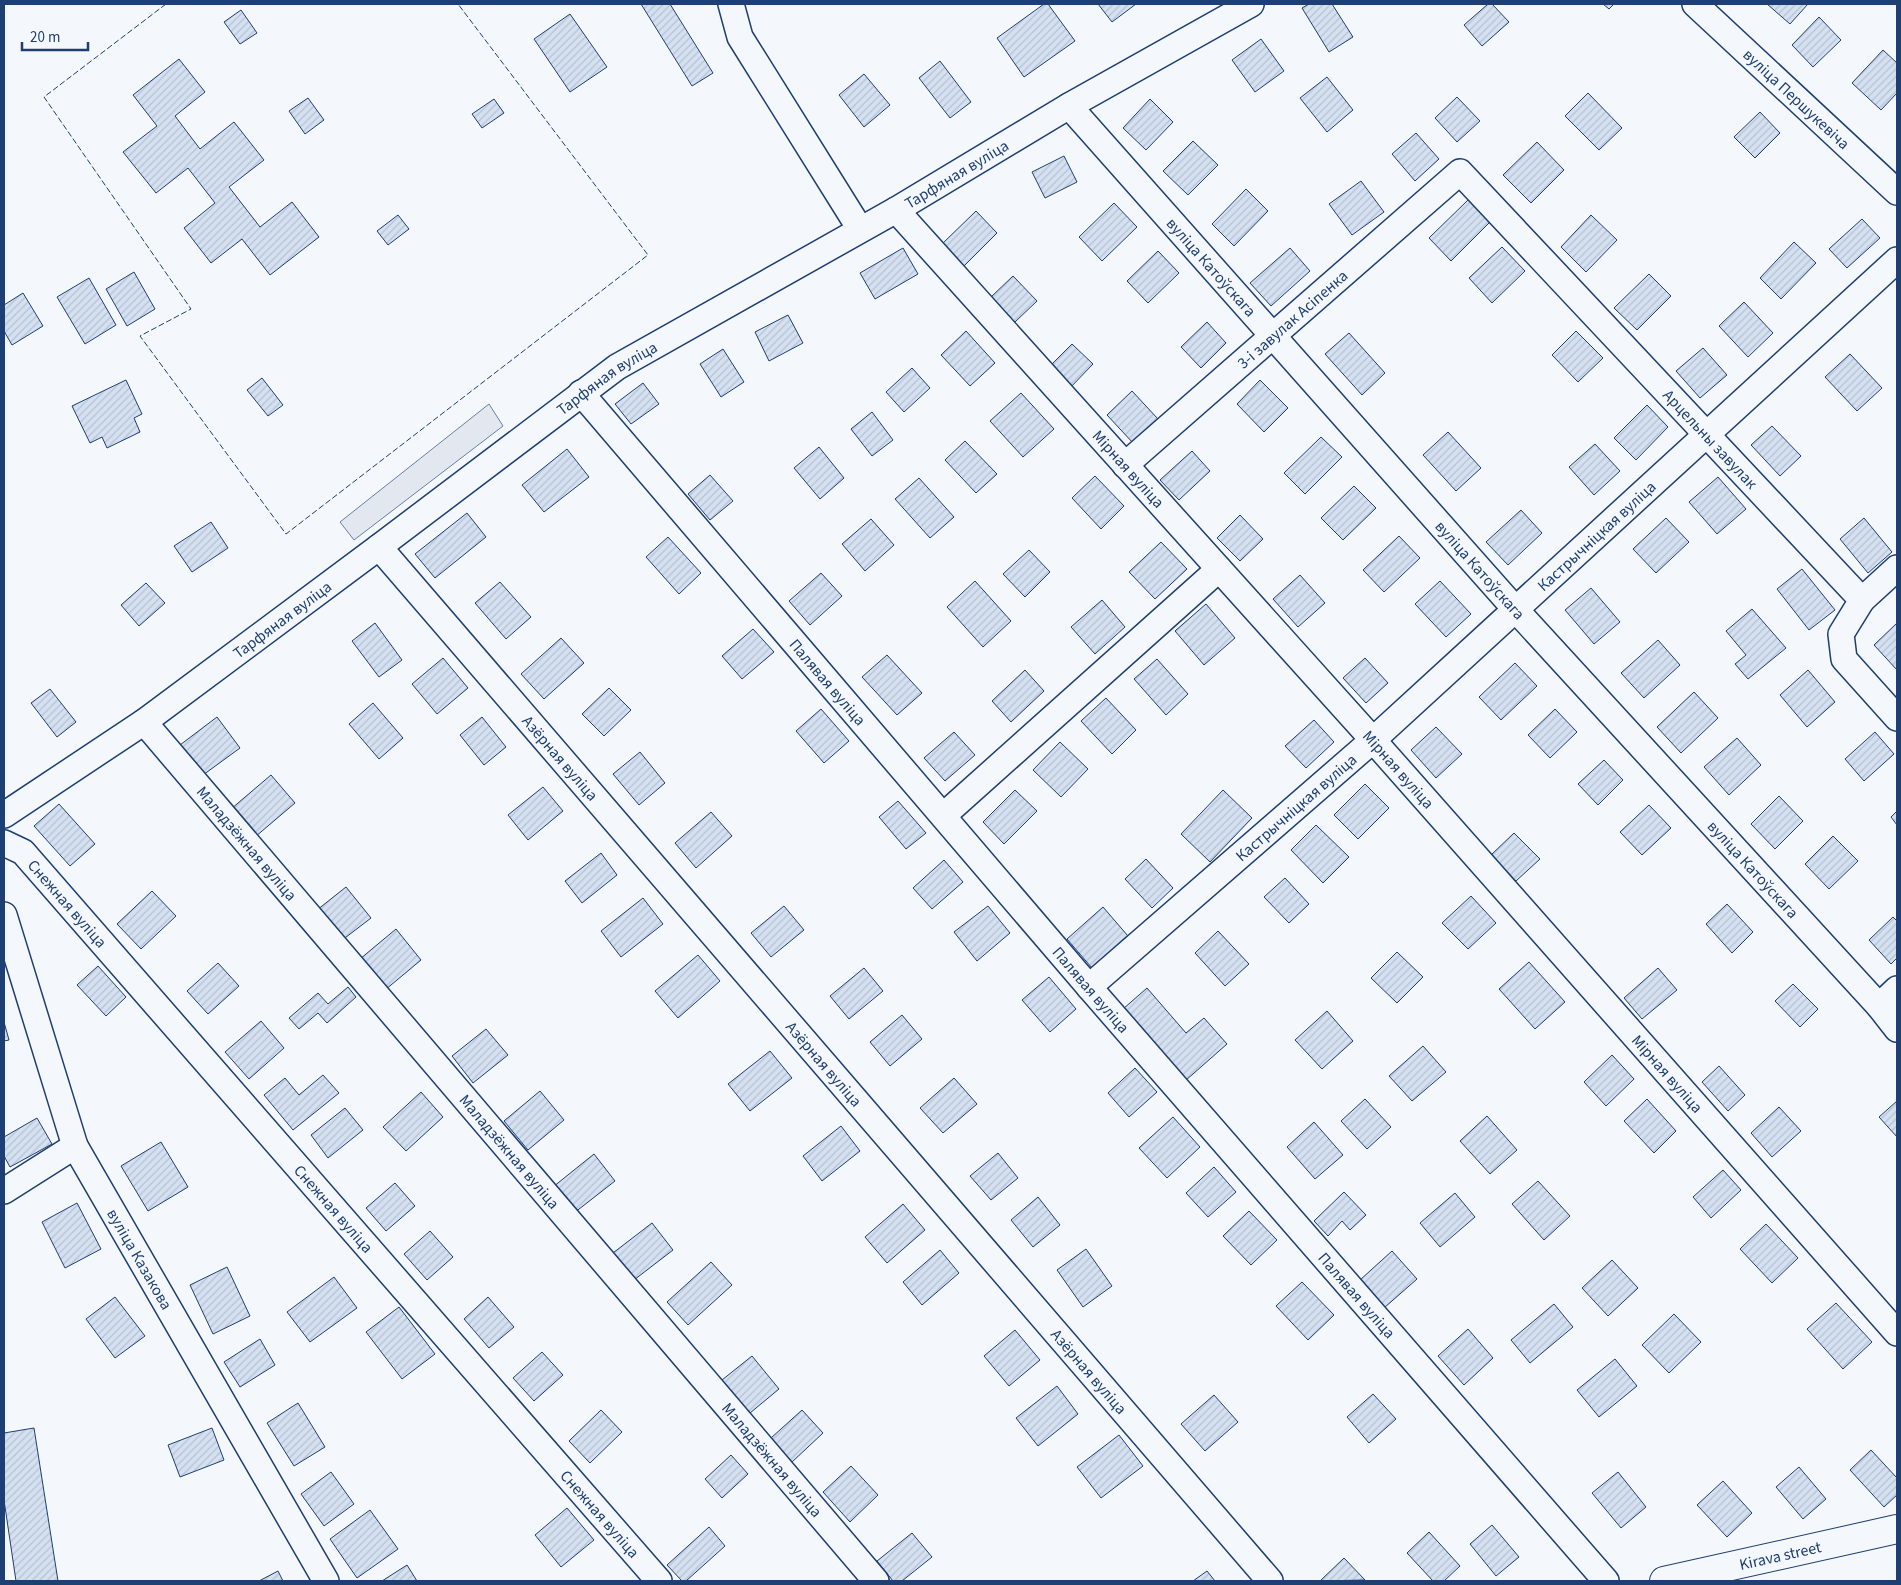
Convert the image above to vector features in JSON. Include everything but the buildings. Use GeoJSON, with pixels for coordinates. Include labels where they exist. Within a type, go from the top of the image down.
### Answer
{"type":"FeatureCollection","features":[{"type":"Feature","properties":{"kind":"main road","name":"Kirava street"},"geometry":{"type":"LineString","coordinates":[[1664,1581],[1897,1529]]}},
{"type":"Feature","properties":{"kind":"street"},"geometry":{"type":"LineString","coordinates":[[731,4],[740,37],[860,229]]}},
{"type":"Feature","properties":{"kind":"street","name":"Тарфяная вуліца"},"geometry":{"type":"LineString","coordinates":[[4,815],[144,722],[380,548],[581,393],[630,360],[896,210],[1068,106],[1251,4]]}},
{"type":"Feature","properties":{"kind":"street","name":"вуліца Першукевіча"},"geometry":{"type":"LineString","coordinates":[[1695,4],[1897,192]]}},
{"type":"Feature","properties":{"kind":"street","name":"вуліца Катоўскага"},"geometry":{"type":"LineString","coordinates":[[1068,106],[1516,610],[1897,1029]]}},
{"type":"Feature","properties":{"kind":"street","name":"3-і завулак Асіпенка"},"geometry":{"type":"LineString","coordinates":[[1125,465],[1460,172]]}},
{"type":"Feature","properties":{"kind":"street","name":"Арцельны завулак"},"geometry":{"type":"LineString","coordinates":[[1460,172],[1862,600]]}},
{"type":"Feature","properties":{"kind":"street","name":"Мірная вуліца"},"geometry":{"type":"LineString","coordinates":[[896,210],[1373,740],[1897,1332]]}},
{"type":"Feature","properties":{"kind":"street","name":"Кастрычніцкая вуліца"},"geometry":{"type":"LineString","coordinates":[[1089,987],[1373,740],[1897,260]]}},
{"type":"Feature","properties":{"kind":"street","name":"Палявая вуліца"},"geometry":{"type":"LineString","coordinates":[[581,393],[944,815],[1089,987],[1606,1581]]}},
{"type":"Feature","properties":{"kind":"street","name":"Азёрная вуліца"},"geometry":{"type":"LineString","coordinates":[[380,548],[1270,1581]]}},
{"type":"Feature","properties":{"kind":"street"},"geometry":{"type":"LineString","coordinates":[[1897,568],[1862,600],[1841,634],[1844,660],[1897,718]]}},
{"type":"Feature","properties":{"kind":"street"},"geometry":{"type":"LineString","coordinates":[[944,815],[1219,569]]}},
{"type":"Feature","properties":{"kind":"street","name":"Маладзёжная вуліца"},"geometry":{"type":"LineString","coordinates":[[144,722],[876,1581]]}},
{"type":"Feature","properties":{"kind":"street","name":"Снежная вуліца"},"geometry":{"type":"LineString","coordinates":[[4,843],[23,852],[659,1581]]}},
{"type":"Feature","properties":{"kind":"street","name":"вуліца Казакова"},"geometry":{"type":"LineString","coordinates":[[4,916],[75,1146],[326,1581]]}},
{"type":"Feature","properties":{"kind":"street"},"geometry":{"type":"LineString","coordinates":[[1878,1006],[1897,989]]}},
{"type":"Feature","properties":{"kind":"street"},"geometry":{"type":"LineString","coordinates":[[4,1191],[75,1146]]}},
{"type":"Feature","properties":{"kind":"shaded area"},"geometry":{"type":"Polygon","coordinates":[[[489,404],[503,426],[354,540],[340,522],[489,404]]]}},
{"type":"Feature","properties":{"kind":"fence"},"geometry":{"type":"LineString","coordinates":[[166,4],[44,97],[191,309],[140,336],[286,534],[648,255],[458,4]]}}]}
